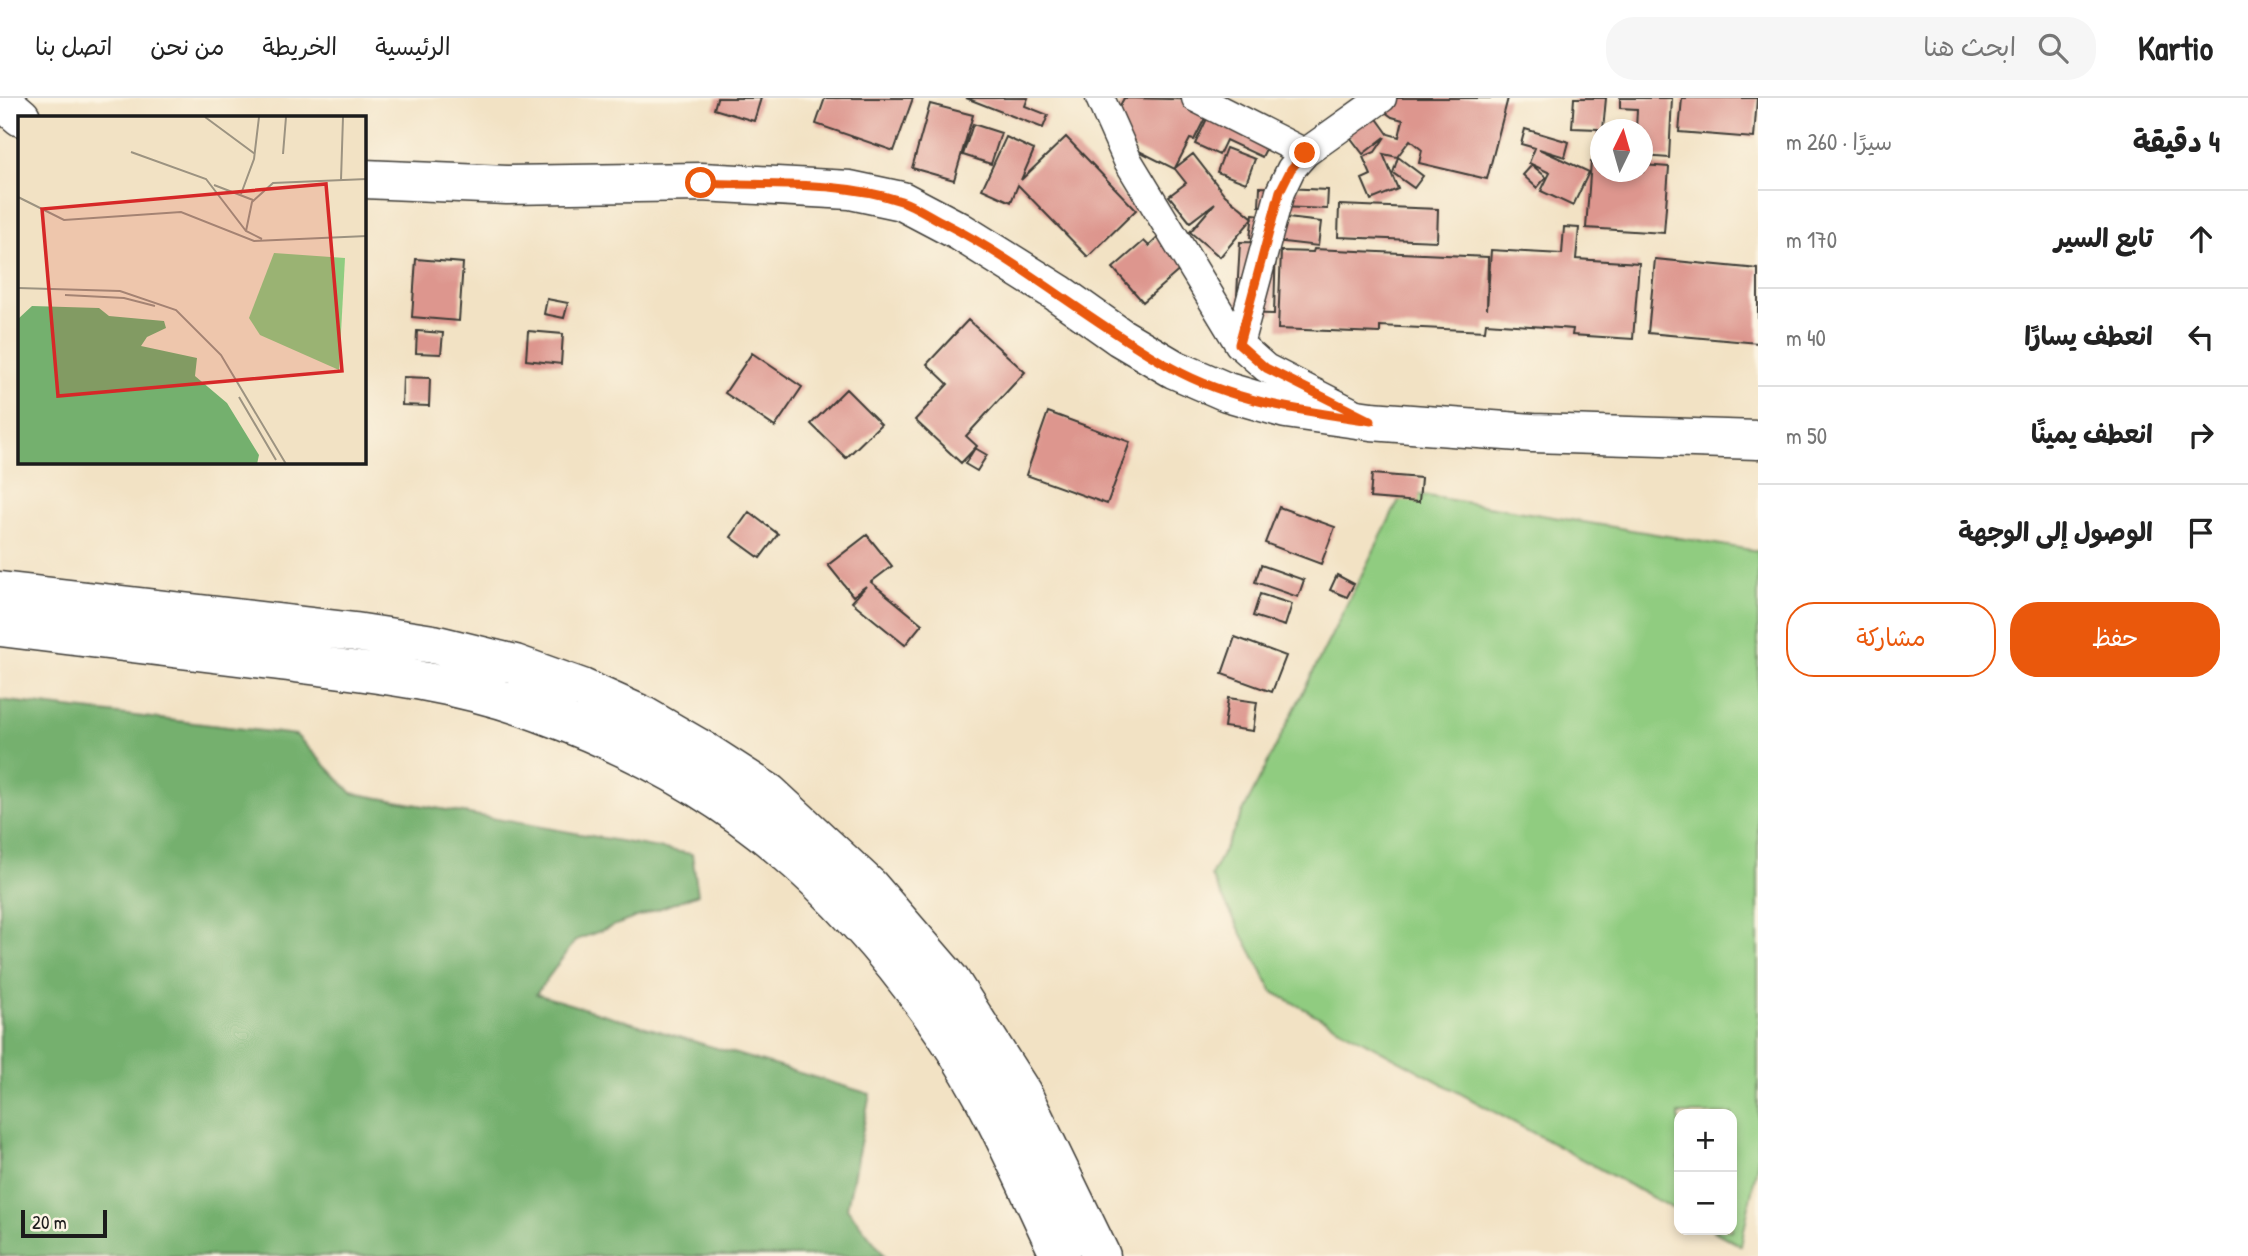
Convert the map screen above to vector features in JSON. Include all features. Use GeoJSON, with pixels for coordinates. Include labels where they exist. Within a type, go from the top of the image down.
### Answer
{"type":"FeatureCollection","features":[{"type":"Feature","properties":{"kind":"main road"},"geometry":{"type":"LineString","coordinates":[[0,99],[20,116]]}},
{"type":"Feature","properties":{"kind":"main road"},"geometry":{"type":"LineString","coordinates":[[371,179],[507,185],[701,183],[850,190],[902,201],[991,250],[1120,337],[1196,380],[1286,409],[1371,421],[1533,433],[1758,440]]}},
{"type":"Feature","properties":{"kind":"main road"},"geometry":{"type":"LineString","coordinates":[[0,591],[355,632],[433,644],[514,664],[582,688],[642,715],[704,751],[769,793],[869,886],[950,980],[1022,1093],[1101,1256]]}},
{"type":"Feature","properties":{"kind":"main road"},"geometry":{"type":"LineString","coordinates":[[0,627],[363,671],[458,689],[536,711],[615,743],[675,775],[779,846],[825,889],[893,964],[945,1033],[989,1107],[1060,1256]]}},
{"type":"Feature","properties":{"kind":"street"},"geometry":{"type":"LineString","coordinates":[[1100,98],[1128,161],[1239,344],[1266,368],[1371,421]]}},
{"type":"Feature","properties":{"kind":"street"},"geometry":{"type":"LineString","coordinates":[[1196,98],[1234,106],[1305,153]]}},
{"type":"Feature","properties":{"kind":"street"},"geometry":{"type":"LineString","coordinates":[[1239,344],[1280,191],[1291,169],[1305,153],[1382,98]]}},
{"type":"Feature","properties":{"kind":"green space"},"geometry":{"type":"Polygon","coordinates":[[[1403,492],[1758,551],[1758,1160],[1741,1246],[1721,1235],[1737,1235],[1737,1109],[1674,1109],[1674,1209],[1273,992],[1211,876],[1403,492]]]}},
{"type":"Feature","properties":{"kind":"green space"},"geometry":{"type":"Polygon","coordinates":[[[0,700],[296,735],[352,793],[692,854],[698,894],[576,940],[536,994],[870,1094],[847,1208],[885,1256],[0,1256],[0,700]]]}},
{"type":"Feature","properties":{"kind":"building"},"geometry":{"type":"Polygon","coordinates":[[[717,98],[761,98],[754,121],[714,109],[717,98]]]}},
{"type":"Feature","properties":{"kind":"building"},"geometry":{"type":"Polygon","coordinates":[[[825,98],[913,98],[894,151],[816,124],[825,98]]]}},
{"type":"Feature","properties":{"kind":"building"},"geometry":{"type":"Polygon","coordinates":[[[966,98],[1028,98],[1025,106],[1048,115],[1043,128],[966,98]]]}},
{"type":"Feature","properties":{"kind":"building"},"geometry":{"type":"Polygon","coordinates":[[[1124,98],[1214,100],[1194,140],[1190,139],[1175,168],[1193,154],[1225,195],[1253,218],[1220,257],[1190,232],[1215,203],[1190,222],[1169,196],[1186,183],[1175,169],[1105,134],[1124,98]]]}},
{"type":"Feature","properties":{"kind":"building"},"geometry":{"type":"Polygon","coordinates":[[[1366,98],[1508,98],[1487,179],[1419,163],[1422,150],[1410,140],[1397,157],[1383,154],[1398,189],[1371,200],[1362,179],[1371,175],[1363,157],[1375,152],[1385,137],[1363,154],[1344,129],[1370,109],[1388,134],[1399,137],[1403,120],[1392,117],[1366,98]]]}},
{"type":"Feature","properties":{"kind":"building"},"geometry":{"type":"Polygon","coordinates":[[[1574,98],[1606,98],[1604,119],[1590,119],[1590,129],[1572,128],[1574,98]]]}},
{"type":"Feature","properties":{"kind":"building"},"geometry":{"type":"Polygon","coordinates":[[[1620,98],[1672,98],[1669,158],[1653,157],[1653,119],[1637,119],[1637,109],[1620,108],[1620,98]]]}},
{"type":"Feature","properties":{"kind":"building"},"geometry":{"type":"Polygon","coordinates":[[[1682,98],[1757,98],[1754,138],[1679,132],[1682,98]]]}},
{"type":"Feature","properties":{"kind":"building"},"geometry":{"type":"Polygon","coordinates":[[[930,104],[973,115],[954,180],[912,168],[930,104]]]}},
{"type":"Feature","properties":{"kind":"building"},"geometry":{"type":"Polygon","coordinates":[[[1214,104],[1274,133],[1262,157],[1226,140],[1219,155],[1195,144],[1214,104]]]}},
{"type":"Feature","properties":{"kind":"building"},"geometry":{"type":"Polygon","coordinates":[[[973,124],[1001,133],[991,164],[963,155],[973,124]]]}},
{"type":"Feature","properties":{"kind":"building"},"geometry":{"type":"Polygon","coordinates":[[[1525,129],[1569,142],[1565,157],[1539,149],[1589,172],[1573,206],[1541,191],[1550,173],[1529,163],[1535,148],[1521,144],[1525,129]]]}},
{"type":"Feature","properties":{"kind":"building"},"geometry":{"type":"Polygon","coordinates":[[[1006,137],[1034,150],[1021,180],[1066,137],[1136,210],[1088,257],[1018,185],[1011,202],[982,189],[1006,137]]]}},
{"type":"Feature","properties":{"kind":"building"},"geometry":{"type":"Polygon","coordinates":[[[1226,148],[1255,159],[1246,183],[1217,172],[1226,148]]]}},
{"type":"Feature","properties":{"kind":"building"},"geometry":{"type":"Polygon","coordinates":[[[1398,157],[1423,176],[1414,188],[1393,173],[1398,157]]]}},
{"type":"Feature","properties":{"kind":"building"},"geometry":{"type":"Polygon","coordinates":[[[1532,165],[1546,177],[1537,188],[1523,175],[1532,165]]]}},
{"type":"Feature","properties":{"kind":"building"},"geometry":{"type":"Polygon","coordinates":[[[1653,166],[1669,167],[1664,233],[1586,228],[1590,175],[1590,182],[1653,182],[1653,166]]]}},
{"type":"Feature","properties":{"kind":"building"},"geometry":{"type":"Polygon","coordinates":[[[1260,187],[1328,190],[1327,209],[1259,206],[1260,187]]]}},
{"type":"Feature","properties":{"kind":"building"},"geometry":{"type":"Polygon","coordinates":[[[1339,205],[1438,209],[1437,241],[1338,237],[1339,205]]]}},
{"type":"Feature","properties":{"kind":"building"},"geometry":{"type":"Polygon","coordinates":[[[1253,214],[1321,222],[1318,246],[1250,238],[1253,214]]]}},
{"type":"Feature","properties":{"kind":"building"},"geometry":{"type":"Polygon","coordinates":[[[1564,227],[1579,228],[1576,259],[1639,263],[1633,339],[1572,335],[1573,329],[1486,323],[1485,331],[1380,326],[1380,333],[1278,329],[1281,251],[1313,252],[1314,249],[1488,257],[1487,309],[1491,250],[1562,254],[1564,227]]]}},
{"type":"Feature","properties":{"kind":"building"},"geometry":{"type":"Polygon","coordinates":[[[1165,231],[1191,260],[1143,302],[1113,268],[1144,241],[1149,246],[1165,231]]]}},
{"type":"Feature","properties":{"kind":"building"},"geometry":{"type":"Polygon","coordinates":[[[1240,242],[1276,243],[1274,314],[1236,313],[1240,242]]]}},
{"type":"Feature","properties":{"kind":"building"},"geometry":{"type":"Polygon","coordinates":[[[416,259],[463,263],[459,321],[412,317],[416,259]]]}},
{"type":"Feature","properties":{"kind":"building"},"geometry":{"type":"Polygon","coordinates":[[[1655,259],[1758,269],[1758,343],[1648,333],[1655,259]]]}},
{"type":"Feature","properties":{"kind":"building"},"geometry":{"type":"Polygon","coordinates":[[[547,299],[568,303],[564,318],[544,314],[547,299]]]}},
{"type":"Feature","properties":{"kind":"building"},"geometry":{"type":"Polygon","coordinates":[[[968,320],[1025,372],[966,436],[977,446],[961,463],[915,420],[948,384],[927,364],[968,320]]]}},
{"type":"Feature","properties":{"kind":"building"},"geometry":{"type":"Polygon","coordinates":[[[417,331],[443,333],[441,354],[416,353],[417,331]]]}},
{"type":"Feature","properties":{"kind":"building"},"geometry":{"type":"Polygon","coordinates":[[[528,331],[563,334],[561,364],[526,360],[528,331]]]}},
{"type":"Feature","properties":{"kind":"building"},"geometry":{"type":"Polygon","coordinates":[[[752,353],[802,387],[775,427],[725,393],[752,353]]]}},
{"type":"Feature","properties":{"kind":"building"},"geometry":{"type":"Polygon","coordinates":[[[403,377],[430,378],[429,406],[402,405],[403,377]]]}},
{"type":"Feature","properties":{"kind":"building"},"geometry":{"type":"Polygon","coordinates":[[[846,389],[881,424],[846,458],[811,424],[846,389]]]}},
{"type":"Feature","properties":{"kind":"building"},"geometry":{"type":"Polygon","coordinates":[[[1048,412],[1130,442],[1107,504],[1026,475],[1048,412]]]}},
{"type":"Feature","properties":{"kind":"building"},"geometry":{"type":"Polygon","coordinates":[[[975,448],[987,455],[977,471],[965,464],[975,448]]]}},
{"type":"Feature","properties":{"kind":"building"},"geometry":{"type":"Polygon","coordinates":[[[1372,474],[1421,478],[1419,502],[1370,498],[1372,474]]]}},
{"type":"Feature","properties":{"kind":"building"},"geometry":{"type":"Polygon","coordinates":[[[1279,507],[1335,527],[1321,564],[1265,543],[1279,507]]]}},
{"type":"Feature","properties":{"kind":"building"},"geometry":{"type":"Polygon","coordinates":[[[749,512],[778,534],[760,558],[731,537],[749,512]]]}},
{"type":"Feature","properties":{"kind":"building"},"geometry":{"type":"Polygon","coordinates":[[[867,535],[892,566],[871,582],[922,624],[905,645],[852,602],[866,586],[853,596],[828,565],[867,535]]]}},
{"type":"Feature","properties":{"kind":"building"},"geometry":{"type":"Polygon","coordinates":[[[1261,565],[1304,580],[1298,597],[1255,582],[1261,565]]]}},
{"type":"Feature","properties":{"kind":"building"},"geometry":{"type":"Polygon","coordinates":[[[1337,575],[1354,584],[1347,597],[1330,590],[1337,575]]]}},
{"type":"Feature","properties":{"kind":"building"},"geometry":{"type":"Polygon","coordinates":[[[1260,594],[1292,604],[1285,626],[1253,616],[1260,594]]]}},
{"type":"Feature","properties":{"kind":"building"},"geometry":{"type":"Polygon","coordinates":[[[1235,637],[1286,656],[1272,692],[1222,674],[1235,637]]]}},
{"type":"Feature","properties":{"kind":"building"},"geometry":{"type":"Polygon","coordinates":[[[1228,698],[1257,702],[1253,731],[1224,727],[1228,698]]]}},
{"type":"Feature","properties":{"kind":"route"},"geometry":{"type":"LineString","coordinates":[[701,183],[850,190],[902,201],[960,231],[1058,293],[1120,337],[1196,380],[1286,409],[1371,421],[1283,378],[1266,368],[1239,344],[1280,191],[1291,169],[1305,153]]}}]}
